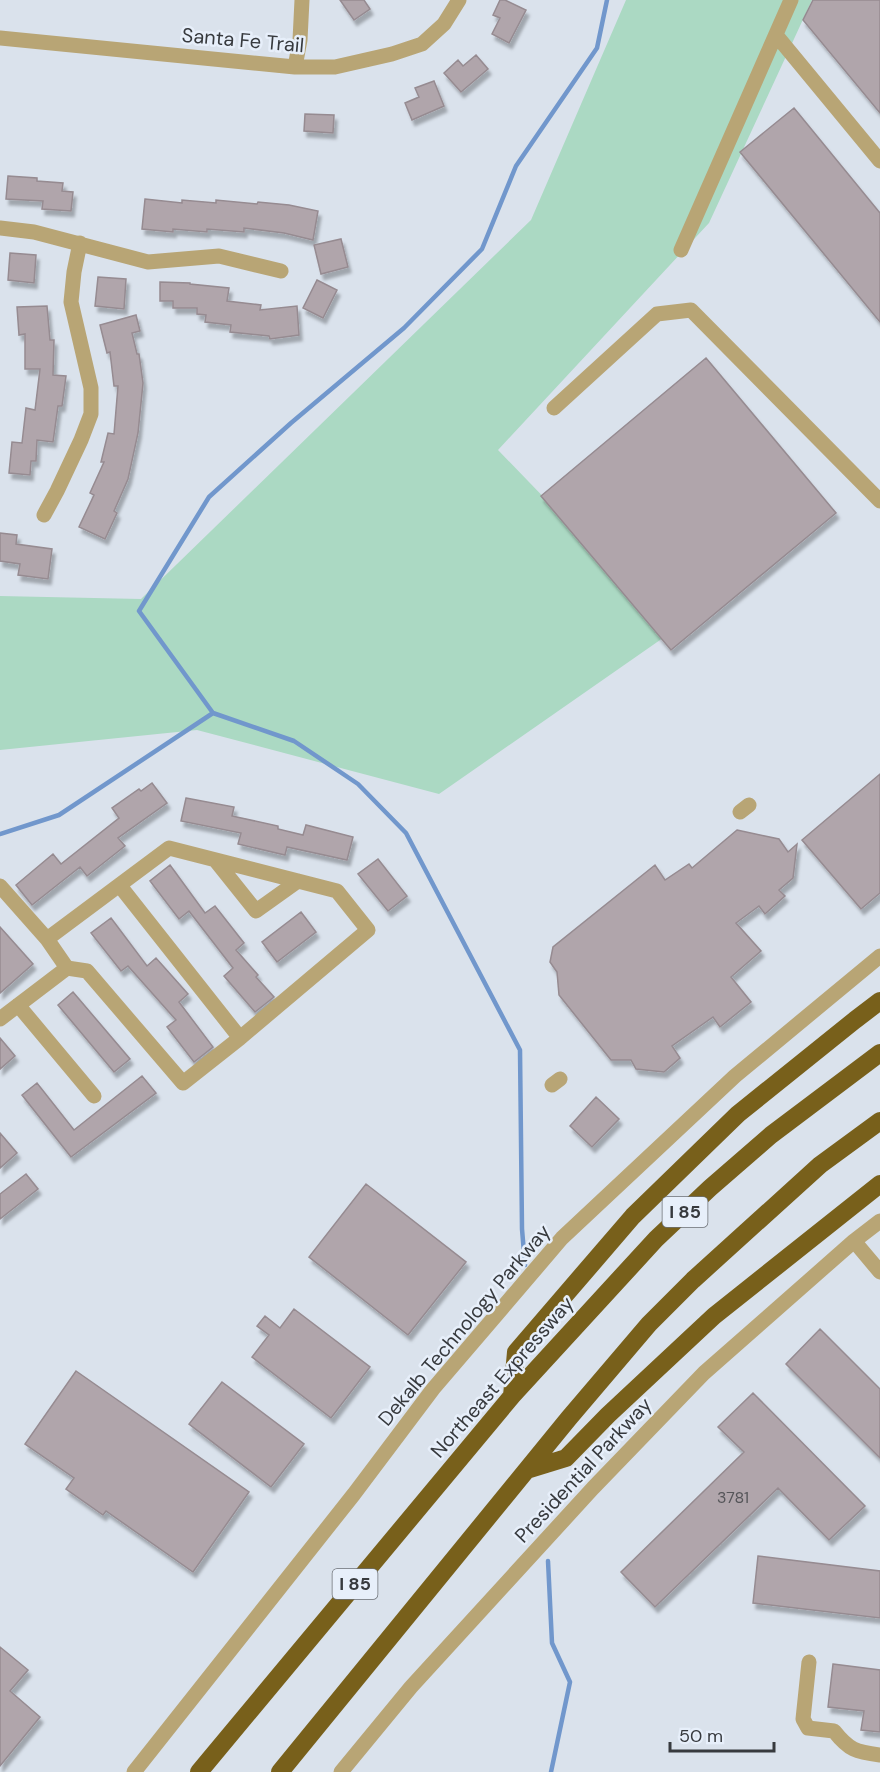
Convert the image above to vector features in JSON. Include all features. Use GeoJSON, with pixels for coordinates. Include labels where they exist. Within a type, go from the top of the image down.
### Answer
{"type":"FeatureCollection","features":[{"type":"Feature","properties":{"kind":"highway"},"geometry":{"type":"LineString","coordinates":[[512,1396],[516,1352],[633,1216],[738,1114],[880,1001]]}},
{"type":"Feature","properties":{"kind":"highway","name":"Northeast Expressway"},"geometry":{"type":"LineString","coordinates":[[199,1772],[512,1396],[656,1239],[771,1134],[880,1053]]}},
{"type":"Feature","properties":{"kind":"highway"},"geometry":{"type":"LineString","coordinates":[[280,1772],[649,1324],[693,1280],[820,1165],[880,1121]]}},
{"type":"Feature","properties":{"kind":"highway"},"geometry":{"type":"LineString","coordinates":[[527,1470],[566,1458],[608,1415],[714,1316],[880,1184]]}},
{"type":"Feature","properties":{"kind":"street"},"geometry":{"type":"LineString","coordinates":[[295,67],[300,40],[302,0]]}},
{"type":"Feature","properties":{"kind":"street","name":"Santa Fe Trail"},"geometry":{"type":"LineString","coordinates":[[0,38],[295,67],[335,67],[392,54],[422,44],[444,24],[459,0]]}},
{"type":"Feature","properties":{"kind":"street"},"geometry":{"type":"LineString","coordinates":[[681,250],[791,0]]}},
{"type":"Feature","properties":{"kind":"street"},"geometry":{"type":"LineString","coordinates":[[776,35],[880,161]]}},
{"type":"Feature","properties":{"kind":"street"},"geometry":{"type":"LineString","coordinates":[[0,228],[34,232],[148,262],[219,256],[281,272]]}},
{"type":"Feature","properties":{"kind":"street"},"geometry":{"type":"LineString","coordinates":[[44,515],[81,441],[91,414],[92,388],[71,302],[80,243]]}},
{"type":"Feature","properties":{"kind":"street"},"geometry":{"type":"LineString","coordinates":[[554,408],[657,314],[691,310],[880,501]]}},
{"type":"Feature","properties":{"kind":"street"},"geometry":{"type":"LineString","coordinates":[[0,1019],[67,968],[87,971],[183,1083],[368,930],[337,891],[169,848],[47,939]]}},
{"type":"Feature","properties":{"kind":"street"},"geometry":{"type":"LineString","coordinates":[[216,861],[256,911],[298,881]]}},
{"type":"Feature","properties":{"kind":"street"},"geometry":{"type":"LineString","coordinates":[[0,886],[47,939],[67,968]]}},
{"type":"Feature","properties":{"kind":"street"},"geometry":{"type":"LineString","coordinates":[[120,886],[240,1038]]}},
{"type":"Feature","properties":{"kind":"street","name":"Dekalb Technology Parkway"},"geometry":{"type":"LineString","coordinates":[[134,1772],[347,1503],[433,1389],[562,1238],[735,1076],[880,956]]}},
{"type":"Feature","properties":{"kind":"street"},"geometry":{"type":"LineString","coordinates":[[18,1005],[94,1096]]}},
{"type":"Feature","properties":{"kind":"street","name":"Presidential Parkway"},"geometry":{"type":"LineString","coordinates":[[341,1772],[411,1687],[593,1488],[704,1373],[854,1241],[880,1221]]}},
{"type":"Feature","properties":{"kind":"street"},"geometry":{"type":"LineString","coordinates":[[854,1241],[880,1272]]}},
{"type":"Feature","properties":{"kind":"street"},"geometry":{"type":"LineString","coordinates":[[809,1662],[803,1719],[808,1728],[834,1731],[852,1750],[880,1755]]}},
{"type":"Feature","properties":{"kind":"green space"},"geometry":{"type":"Polygon","coordinates":[[[626,0],[812,0],[709,223],[498,450],[673,631],[439,794],[197,730],[0,750],[0,596],[141,599],[531,220],[626,0]]]}},
{"type":"Feature","properties":{"kind":"building"},"geometry":{"type":"Polygon","coordinates":[[[340,0],[364,0],[370,9],[354,20],[340,0]]]}},
{"type":"Feature","properties":{"kind":"building"},"geometry":{"type":"Polygon","coordinates":[[[500,0],[526,10],[509,43],[492,34],[500,18],[493,15],[500,0]]]}},
{"type":"Feature","properties":{"kind":"building"},"geometry":{"type":"Polygon","coordinates":[[[813,0],[880,0],[880,113],[803,20],[813,0]]]}},
{"type":"Feature","properties":{"kind":"building"},"geometry":{"type":"Polygon","coordinates":[[[476,55],[488,69],[461,92],[444,73],[458,60],[463,66],[476,55]]]}},
{"type":"Feature","properties":{"kind":"building"},"geometry":{"type":"Polygon","coordinates":[[[434,81],[444,106],[412,120],[405,103],[419,97],[415,88],[434,81]]]}},
{"type":"Feature","properties":{"kind":"building"},"geometry":{"type":"Polygon","coordinates":[[[794,108],[880,213],[880,322],[740,152],[794,108]]]}},
{"type":"Feature","properties":{"kind":"building"},"geometry":{"type":"Polygon","coordinates":[[[305,114],[334,115],[333,133],[304,131],[305,114]]]}},
{"type":"Feature","properties":{"kind":"building"},"geometry":{"type":"Polygon","coordinates":[[[8,176],[63,183],[62,191],[73,192],[71,211],[42,209],[43,201],[6,199],[8,176]]]}},
{"type":"Feature","properties":{"kind":"building"},"geometry":{"type":"Polygon","coordinates":[[[145,199],[182,203],[182,200],[216,203],[216,200],[257,204],[258,202],[318,211],[313,240],[284,233],[244,228],[244,232],[173,229],[173,232],[142,229],[145,199]]]}},
{"type":"Feature","properties":{"kind":"building"},"geometry":{"type":"Polygon","coordinates":[[[341,239],[348,267],[321,274],[314,245],[341,239]]]}},
{"type":"Feature","properties":{"kind":"building"},"geometry":{"type":"Polygon","coordinates":[[[10,253],[36,255],[34,283],[8,280],[10,253]]]}},
{"type":"Feature","properties":{"kind":"building"},"geometry":{"type":"Polygon","coordinates":[[[98,277],[126,279],[124,309],[95,306],[98,277]]]}},
{"type":"Feature","properties":{"kind":"building"},"geometry":{"type":"Polygon","coordinates":[[[317,280],[337,290],[323,318],[303,308],[317,280]]]}},
{"type":"Feature","properties":{"kind":"building"},"geometry":{"type":"Polygon","coordinates":[[[160,282],[229,288],[227,301],[261,305],[260,310],[297,306],[299,335],[270,339],[269,336],[230,332],[231,325],[205,322],[206,315],[197,314],[197,308],[173,308],[173,301],[160,301],[160,282]]]}},
{"type":"Feature","properties":{"kind":"building"},"geometry":{"type":"Polygon","coordinates":[[[47,306],[50,340],[54,340],[53,375],[66,376],[62,406],[58,406],[53,442],[37,440],[36,461],[31,461],[30,475],[9,473],[12,442],[22,443],[26,408],[35,410],[40,369],[25,369],[25,334],[19,335],[17,307],[47,306]]]}},
{"type":"Feature","properties":{"kind":"building"},"geometry":{"type":"Polygon","coordinates":[[[136,315],[140,331],[132,333],[137,354],[139,354],[143,383],[138,433],[128,479],[114,511],[117,513],[105,539],[79,527],[94,495],[90,493],[104,462],[101,462],[108,433],[114,434],[118,386],[114,386],[110,352],[107,353],[100,325],[136,315]]]}},
{"type":"Feature","properties":{"kind":"building"},"geometry":{"type":"Polygon","coordinates":[[[706,358],[836,513],[671,650],[541,496],[706,358]]]}},
{"type":"Feature","properties":{"kind":"building"},"geometry":{"type":"Polygon","coordinates":[[[0,533],[17,535],[16,544],[52,549],[48,579],[18,575],[20,564],[0,561],[0,533]]]}},
{"type":"Feature","properties":{"kind":"building"},"geometry":{"type":"Polygon","coordinates":[[[880,774],[880,893],[861,909],[802,840],[880,774]]]}},
{"type":"Feature","properties":{"kind":"building"},"geometry":{"type":"Polygon","coordinates":[[[152,783],[167,803],[118,838],[125,846],[87,876],[80,867],[32,905],[16,885],[53,854],[61,864],[119,818],[112,808],[139,789],[141,791],[152,783]]]}},
{"type":"Feature","properties":{"kind":"building"},"geometry":{"type":"Polygon","coordinates":[[[186,798],[234,807],[232,816],[278,826],[278,829],[303,835],[306,825],[353,837],[347,860],[287,847],[285,855],[238,844],[241,833],[181,821],[186,798]]]}},
{"type":"Feature","properties":{"kind":"building"},"geometry":{"type":"Polygon","coordinates":[[[737,830],[779,839],[788,852],[797,844],[793,878],[779,890],[785,896],[765,914],[759,906],[736,923],[761,951],[731,977],[751,1002],[720,1027],[713,1017],[672,1046],[680,1058],[664,1072],[636,1069],[631,1060],[611,1060],[559,995],[557,972],[550,962],[553,947],[655,865],[665,880],[689,864],[692,868],[737,830]]]}},
{"type":"Feature","properties":{"kind":"building"},"geometry":{"type":"Polygon","coordinates":[[[378,859],[407,896],[388,911],[358,874],[378,859]]]}},
{"type":"Feature","properties":{"kind":"building"},"geometry":{"type":"Polygon","coordinates":[[[170,865],[205,913],[215,906],[244,943],[236,950],[274,997],[255,1012],[224,976],[233,968],[189,911],[179,919],[150,881],[170,865]]]}},
{"type":"Feature","properties":{"kind":"building"},"geometry":{"type":"Polygon","coordinates":[[[301,912],[316,932],[277,962],[262,942],[301,912]]]}},
{"type":"Feature","properties":{"kind":"building"},"geometry":{"type":"Polygon","coordinates":[[[111,918],[147,966],[156,958],[188,994],[179,1002],[213,1047],[194,1062],[167,1027],[176,1020],[128,966],[121,971],[91,933],[111,918]]]}},
{"type":"Feature","properties":{"kind":"building"},"geometry":{"type":"Polygon","coordinates":[[[0,927],[33,964],[0,993],[0,927]]]}},
{"type":"Feature","properties":{"kind":"building"},"geometry":{"type":"Polygon","coordinates":[[[73,992],[130,1059],[114,1072],[58,1005],[73,992]]]}},
{"type":"Feature","properties":{"kind":"building"},"geometry":{"type":"Polygon","coordinates":[[[0,1038],[15,1056],[0,1069],[0,1038]]]}},
{"type":"Feature","properties":{"kind":"building"},"geometry":{"type":"Polygon","coordinates":[[[142,1076],[156,1093],[71,1157],[22,1095],[37,1083],[74,1130],[142,1076]]]}},
{"type":"Feature","properties":{"kind":"building"},"geometry":{"type":"Polygon","coordinates":[[[596,1097],[619,1119],[592,1147],[570,1126],[596,1097]]]}},
{"type":"Feature","properties":{"kind":"building"},"geometry":{"type":"Polygon","coordinates":[[[0,1133],[17,1153],[0,1168],[0,1133]]]}},
{"type":"Feature","properties":{"kind":"building"},"geometry":{"type":"Polygon","coordinates":[[[26,1174],[38,1189],[0,1219],[0,1194],[26,1174]]]}},
{"type":"Feature","properties":{"kind":"building"},"geometry":{"type":"Polygon","coordinates":[[[366,1184],[466,1262],[408,1335],[309,1257],[366,1184]]]}},
{"type":"Feature","properties":{"kind":"building"},"geometry":{"type":"Polygon","coordinates":[[[294,1309],[370,1367],[331,1418],[252,1357],[269,1335],[257,1326],[265,1316],[280,1328],[294,1309]]]}},
{"type":"Feature","properties":{"kind":"building"},"geometry":{"type":"Polygon","coordinates":[[[820,1329],[880,1389],[880,1458],[786,1364],[820,1329]]]}},
{"type":"Feature","properties":{"kind":"building"},"geometry":{"type":"Polygon","coordinates":[[[76,1371],[249,1492],[193,1572],[106,1511],[103,1515],[66,1489],[74,1478],[25,1444],[76,1371]]]}},
{"type":"Feature","properties":{"kind":"building"},"geometry":{"type":"Polygon","coordinates":[[[222,1382],[304,1444],[271,1487],[189,1424],[222,1382]]]}},
{"type":"Feature","properties":{"kind":"building"},"geometry":{"type":"Polygon","coordinates":[[[753,1393],[865,1506],[829,1540],[778,1488],[655,1607],[621,1572],[744,1452],[718,1427],[753,1393]]]}},
{"type":"Feature","properties":{"kind":"building"},"geometry":{"type":"Polygon","coordinates":[[[758,1556],[880,1571],[880,1618],[753,1603],[758,1556]]]}},
{"type":"Feature","properties":{"kind":"building"},"geometry":{"type":"Polygon","coordinates":[[[0,1647],[28,1670],[10,1691],[40,1717],[0,1766],[0,1647]]]}},
{"type":"Feature","properties":{"kind":"building"},"geometry":{"type":"Polygon","coordinates":[[[833,1664],[880,1670],[880,1732],[861,1730],[864,1711],[828,1707],[833,1664]]]}},
{"type":"Feature","properties":{"kind":"waterway"},"geometry":{"type":"LineString","coordinates":[[525,1265],[522,1229],[520,1050],[406,833],[358,784],[294,741],[213,713],[139,611],[209,497],[291,423],[404,328],[482,249],[516,166],[597,48],[607,0]]}},
{"type":"Feature","properties":{"kind":"waterway"},"geometry":{"type":"LineString","coordinates":[[0,834],[59,815],[213,713]]}},
{"type":"Feature","properties":{"kind":"waterway"},"geometry":{"type":"LineString","coordinates":[[548,1561],[552,1643],[570,1682],[551,1772]]}}]}
